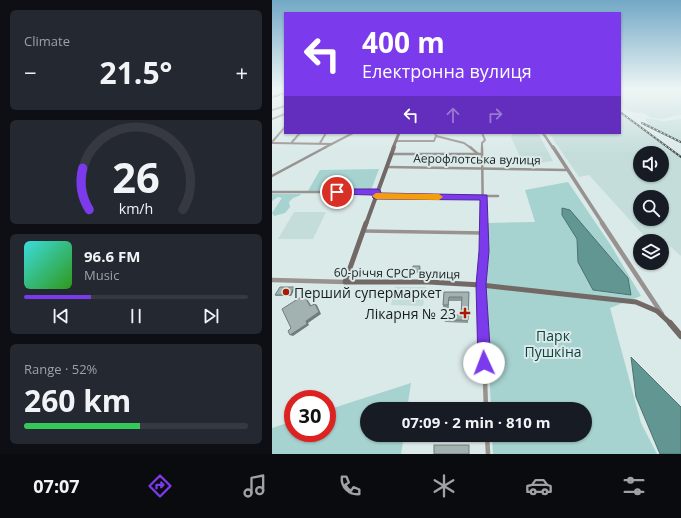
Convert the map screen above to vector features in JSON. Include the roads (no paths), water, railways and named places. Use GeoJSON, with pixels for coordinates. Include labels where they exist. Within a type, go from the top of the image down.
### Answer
{"type":"FeatureCollection","features":[{"type":"Feature","properties":{"kind":"main road"},"geometry":{"type":"LineString","coordinates":[[345,282],[399,134]]}},
{"type":"Feature","properties":{"kind":"main road","name":"60-річчя СРСР вулиця"},"geometry":{"type":"LineString","coordinates":[[345,282],[429,282],[481,285],[636,302],[650,307],[662,314]]}},
{"type":"Feature","properties":{"kind":"main road"},"geometry":{"type":"LineString","coordinates":[[662,314],[681,336]]}},
{"type":"Feature","properties":{"kind":"street"},"geometry":{"type":"LineString","coordinates":[[272,119],[284,114]]}},
{"type":"Feature","properties":{"kind":"street"},"geometry":{"type":"LineString","coordinates":[[272,142],[284,128]]}},
{"type":"Feature","properties":{"kind":"street"},"geometry":{"type":"LineString","coordinates":[[292,143],[299,134]]}},
{"type":"Feature","properties":{"kind":"street"},"geometry":{"type":"LineString","coordinates":[[320,143],[325,134]]}},
{"type":"Feature","properties":{"kind":"street"},"geometry":{"type":"LineString","coordinates":[[272,176],[350,134]]}},
{"type":"Feature","properties":{"kind":"street"},"geometry":{"type":"LineString","coordinates":[[396,141],[434,141],[435,134],[464,143],[480,154]]}},
{"type":"Feature","properties":{"kind":"street"},"geometry":{"type":"LineString","coordinates":[[482,134],[484,140],[480,154],[483,168],[484,197],[481,285],[486,402]]}},
{"type":"Feature","properties":{"kind":"street"},"geometry":{"type":"LineString","coordinates":[[544,134],[662,314]]}},
{"type":"Feature","properties":{"kind":"street"},"geometry":{"type":"LineString","coordinates":[[272,142],[333,144]]}},
{"type":"Feature","properties":{"kind":"street"},"geometry":{"type":"LineString","coordinates":[[391,154],[480,154]]}},
{"type":"Feature","properties":{"kind":"street","name":"Аерофлотська вулиця"},"geometry":{"type":"LineString","coordinates":[[387,166],[566,170]]}},
{"type":"Feature","properties":{"kind":"street"},"geometry":{"type":"LineString","coordinates":[[272,197],[274,192],[484,197],[498,196]]}},
{"type":"Feature","properties":{"kind":"street"},"geometry":{"type":"LineString","coordinates":[[364,230],[483,234]]}},
{"type":"Feature","properties":{"kind":"street","name":"60-річчя СРСР вулиця"},"geometry":{"type":"LineString","coordinates":[[272,280],[345,282]]}},
{"type":"Feature","properties":{"kind":"street"},"geometry":{"type":"LineString","coordinates":[[487,442],[488,454]]}},
{"type":"Feature","properties":{"kind":"railway"},"geometry":{"type":"LineString","coordinates":[[621,113],[681,157]]}},
{"type":"Feature","properties":{"kind":"railway"},"geometry":{"type":"LineString","coordinates":[[642,123],[681,142]]}},
{"type":"Feature","properties":{"kind":"place","name":"Перший супермаркет"},"geometry":{"type":"Point","coordinates":[286,292]}},
{"type":"Feature","properties":{"kind":"place","name":"Лікарня № 23"},"geometry":{"type":"Point","coordinates":[465,313]}},
{"type":"Feature","properties":{"kind":"park label","name":"Парк Пушкіна"},"geometry":{"type":"Point","coordinates":[553,344]}}]}
